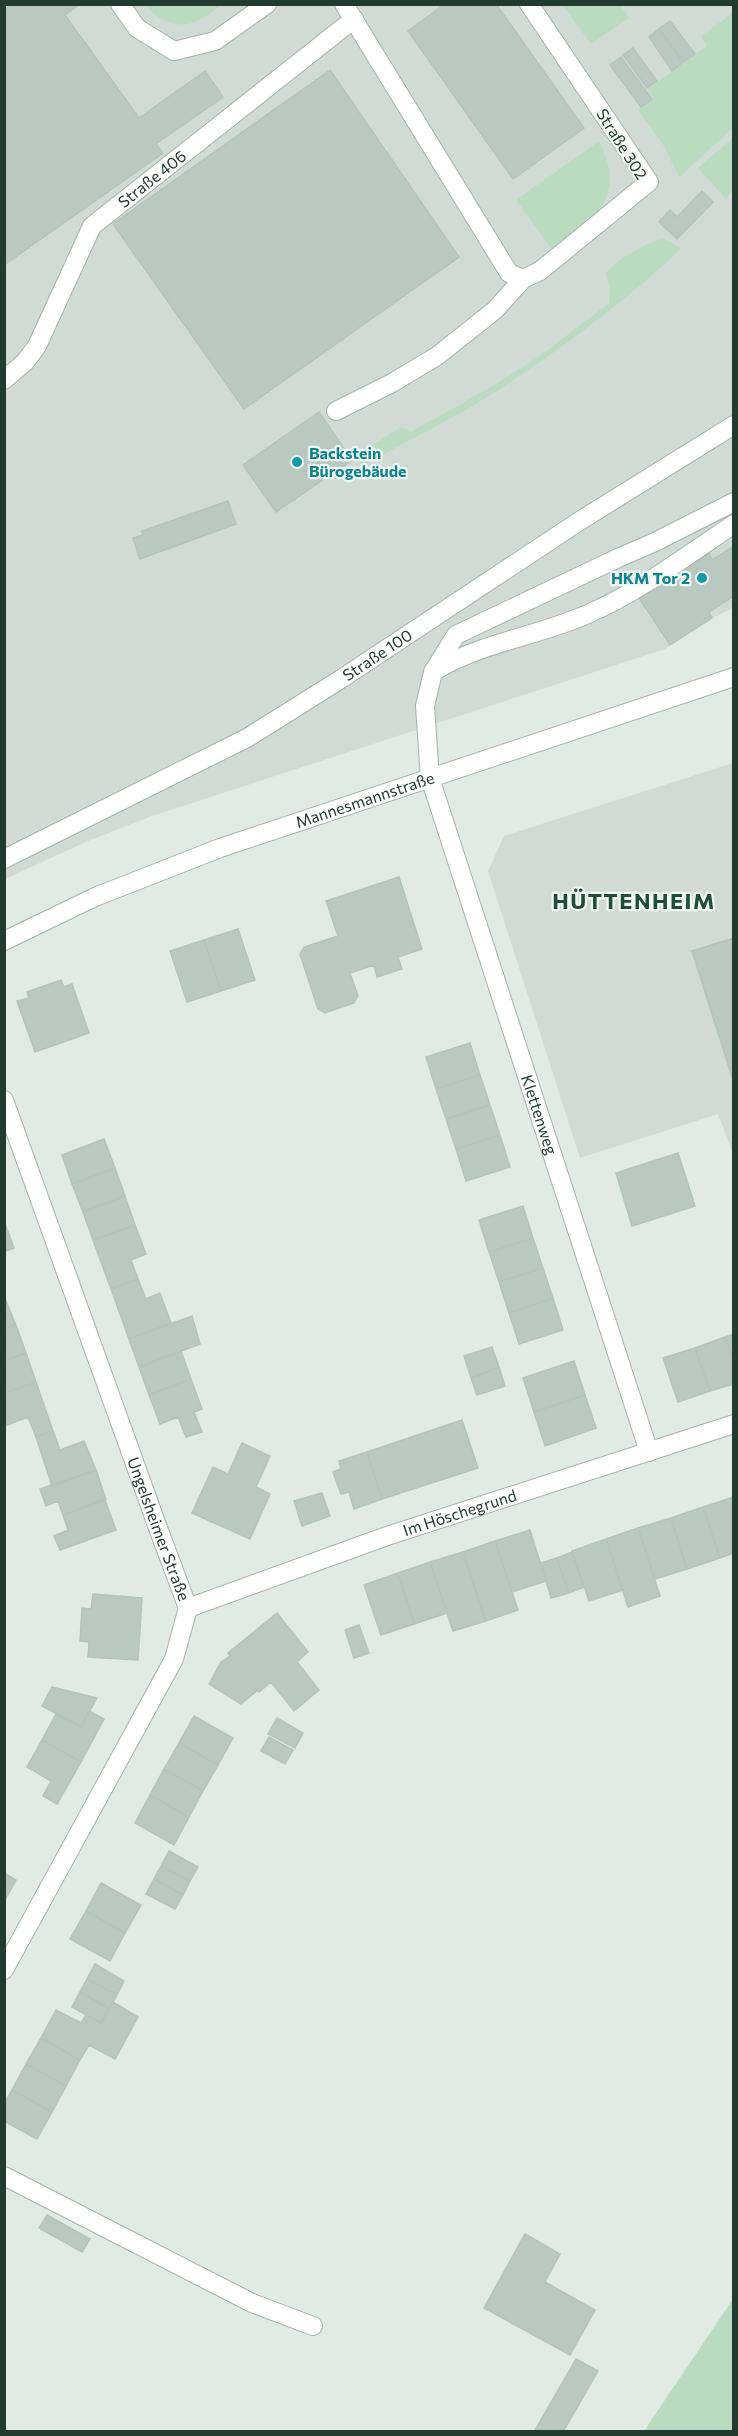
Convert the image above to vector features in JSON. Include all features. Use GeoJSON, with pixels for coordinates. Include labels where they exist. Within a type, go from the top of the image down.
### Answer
{"type":"FeatureCollection","features":[{"type":"Feature","properties":{"kind":"street"},"geometry":{"type":"LineString","coordinates":[[120,4],[137,28],[174,51],[215,40],[267,4]]}},
{"type":"Feature","properties":{"kind":"street","name":"Straße 302"},"geometry":{"type":"LineString","coordinates":[[523,279],[540,271],[649,182],[529,4]]}},
{"type":"Feature","properties":{"kind":"street"},"geometry":{"type":"LineString","coordinates":[[336,411],[392,383],[437,356],[495,310],[523,279],[509,273],[349,12]]}},
{"type":"Feature","properties":{"kind":"street","name":"Straße 406"},"geometry":{"type":"LineString","coordinates":[[4,380],[25,362],[38,346],[92,226],[349,12]]}},
{"type":"Feature","properties":{"kind":"street","name":"Straße 100"},"geometry":{"type":"LineString","coordinates":[[4,859],[247,738],[342,679],[578,522],[734,425]]}},
{"type":"Feature","properties":{"kind":"street","name":"Klettenweg"},"geometry":{"type":"LineString","coordinates":[[649,1452],[430,778],[425,706],[433,672],[456,635],[656,542],[734,502]]}},
{"type":"Feature","properties":{"kind":"street"},"geometry":{"type":"LineString","coordinates":[[433,672],[459,656],[589,614],[637,590],[734,524]]}},
{"type":"Feature","properties":{"kind":"street","name":"Mannesmannstraße"},"geometry":{"type":"LineString","coordinates":[[4,941],[95,897],[220,848],[734,677]]}},
{"type":"Feature","properties":{"kind":"street","name":"Ungelsheimer Straße"},"geometry":{"type":"LineString","coordinates":[[4,1100],[188,1608],[174,1659],[4,1970]]}},
{"type":"Feature","properties":{"kind":"street","name":"Im Höschegrund"},"geometry":{"type":"LineString","coordinates":[[188,1608],[387,1536],[734,1424]]}},
{"type":"Feature","properties":{"kind":"street"},"geometry":{"type":"LineString","coordinates":[[4,2176],[252,2303],[313,2326]]}},
{"type":"Feature","properties":{"kind":"shaded area"},"geometry":{"type":"Polygon","coordinates":[[[4,5],[733,5],[733,608],[712,618],[665,649],[152,816],[88,841],[5,879],[4,5]]]}},
{"type":"Feature","properties":{"kind":"shaded area"},"geometry":{"type":"Polygon","coordinates":[[[733,763],[733,1154],[718,1114],[580,1158],[488,871],[504,836],[733,763]]]}},
{"type":"Feature","properties":{"kind":"green space"},"geometry":{"type":"Polygon","coordinates":[[[146,5],[221,5],[190,24],[176,24],[162,19],[146,5]]]}},
{"type":"Feature","properties":{"kind":"green space"},"geometry":{"type":"Polygon","coordinates":[[[563,5],[620,5],[629,18],[591,44],[563,5]]]}},
{"type":"Feature","properties":{"kind":"green space"},"geometry":{"type":"Polygon","coordinates":[[[733,13],[733,128],[679,177],[664,146],[638,110],[654,98],[648,89],[707,46],[701,36],[733,13]]]}},
{"type":"Feature","properties":{"kind":"green space"},"geometry":{"type":"Polygon","coordinates":[[[733,138],[733,189],[726,199],[698,168],[733,138]]]}},
{"type":"Feature","properties":{"kind":"green space"},"geometry":{"type":"Polygon","coordinates":[[[599,141],[607,161],[610,178],[608,192],[593,217],[553,251],[516,200],[599,141]]]}},
{"type":"Feature","properties":{"kind":"green space"},"geometry":{"type":"Polygon","coordinates":[[[663,238],[681,248],[680,250],[587,328],[538,364],[487,397],[358,468],[375,456],[370,450],[371,446],[400,428],[410,432],[491,387],[556,344],[609,304],[610,290],[606,273],[610,268],[640,248],[663,238]]]}},
{"type":"Feature","properties":{"kind":"green space"},"geometry":{"type":"Polygon","coordinates":[[[733,2299],[733,2431],[644,2431],[733,2299]]]}},
{"type":"Feature","properties":{"kind":"building"},"geometry":{"type":"Polygon","coordinates":[[[4,4],[76,4],[77,6],[65,15],[139,118],[205,71],[223,97],[156,144],[163,153],[4,265],[4,4]]]}},
{"type":"Feature","properties":{"kind":"building"},"geometry":{"type":"Polygon","coordinates":[[[445,4],[496,4],[584,128],[513,179],[408,31],[445,4]]]}},
{"type":"Feature","properties":{"kind":"building"},"geometry":{"type":"Polygon","coordinates":[[[670,21],[695,54],[683,62],[659,29],[670,21]]]}},
{"type":"Feature","properties":{"kind":"building"},"geometry":{"type":"Polygon","coordinates":[[[659,29],[683,62],[672,71],[649,37],[659,29]]]}},
{"type":"Feature","properties":{"kind":"building"},"geometry":{"type":"Polygon","coordinates":[[[633,48],[657,81],[647,88],[623,55],[633,48]]]}},
{"type":"Feature","properties":{"kind":"building"},"geometry":{"type":"Polygon","coordinates":[[[621,57],[652,99],[641,107],[610,65],[621,57]]]}},
{"type":"Feature","properties":{"kind":"building"},"geometry":{"type":"Polygon","coordinates":[[[330,70],[459,257],[244,409],[113,224],[330,70]]]}},
{"type":"Feature","properties":{"kind":"building"},"geometry":{"type":"Polygon","coordinates":[[[702,191],[713,202],[677,239],[659,222],[670,210],[677,217],[702,191]]]}},
{"type":"Feature","properties":{"kind":"building","name":"Backstein Bürogebäude"},"geometry":{"type":"Polygon","coordinates":[[[319,412],[352,460],[276,512],[243,465],[319,412]]]}},
{"type":"Feature","properties":{"kind":"building"},"geometry":{"type":"Polygon","coordinates":[[[228,501],[236,524],[140,559],[133,538],[143,535],[142,531],[228,501]]]}},
{"type":"Feature","properties":{"kind":"building","name":"HKM Tor 2"},"geometry":{"type":"Polygon","coordinates":[[[734,546],[734,596],[709,612],[712,618],[670,645],[639,598],[709,553],[712,560],[734,546]]]}},
{"type":"Feature","properties":{"kind":"building"},"geometry":{"type":"Polygon","coordinates":[[[399,877],[422,949],[398,957],[402,969],[377,977],[374,965],[350,973],[358,996],[354,1003],[325,1013],[318,1009],[300,954],[304,947],[338,936],[326,901],[399,877]]]}},
{"type":"Feature","properties":{"kind":"building"},"geometry":{"type":"Polygon","coordinates":[[[238,929],[255,980],[221,991],[204,940],[238,929]]]}},
{"type":"Feature","properties":{"kind":"building"},"geometry":{"type":"Polygon","coordinates":[[[734,938],[734,1083],[692,951],[734,938]]]}},
{"type":"Feature","properties":{"kind":"building"},"geometry":{"type":"Polygon","coordinates":[[[204,940],[221,991],[187,1002],[170,951],[204,940]]]}},
{"type":"Feature","properties":{"kind":"building"},"geometry":{"type":"Polygon","coordinates":[[[61,980],[64,987],[72,984],[89,1033],[35,1052],[17,1001],[29,998],[27,992],[61,980]]]}},
{"type":"Feature","properties":{"kind":"building"},"geometry":{"type":"Polygon","coordinates":[[[470,1043],[480,1075],[436,1089],[426,1057],[470,1043]]]}},
{"type":"Feature","properties":{"kind":"building"},"geometry":{"type":"Polygon","coordinates":[[[480,1075],[490,1105],[446,1119],[436,1089],[480,1075]]]}},
{"type":"Feature","properties":{"kind":"building"},"geometry":{"type":"Polygon","coordinates":[[[490,1105],[500,1135],[456,1149],[446,1119],[490,1105]]]}},
{"type":"Feature","properties":{"kind":"building"},"geometry":{"type":"Polygon","coordinates":[[[500,1135],[510,1167],[466,1181],[456,1149],[500,1135]]]}},
{"type":"Feature","properties":{"kind":"building"},"geometry":{"type":"Polygon","coordinates":[[[104,1139],[115,1168],[72,1184],[62,1155],[104,1139]]]}},
{"type":"Feature","properties":{"kind":"building"},"geometry":{"type":"Polygon","coordinates":[[[678,1153],[695,1206],[632,1226],[616,1173],[678,1153]]]}},
{"type":"Feature","properties":{"kind":"building"},"geometry":{"type":"Polygon","coordinates":[[[115,1168],[125,1196],[83,1212],[72,1184],[115,1168]]]}},
{"type":"Feature","properties":{"kind":"building"},"geometry":{"type":"Polygon","coordinates":[[[125,1196],[135,1225],[93,1240],[83,1212],[125,1196]]]}},
{"type":"Feature","properties":{"kind":"building"},"geometry":{"type":"Polygon","coordinates":[[[523,1206],[533,1238],[489,1252],[479,1220],[523,1206]]]}},
{"type":"Feature","properties":{"kind":"building"},"geometry":{"type":"Polygon","coordinates":[[[4,1221],[14,1248],[4,1252],[4,1221]]]}},
{"type":"Feature","properties":{"kind":"building"},"geometry":{"type":"Polygon","coordinates":[[[135,1225],[146,1254],[131,1260],[138,1279],[111,1289],[93,1240],[135,1225]]]}},
{"type":"Feature","properties":{"kind":"building"},"geometry":{"type":"Polygon","coordinates":[[[533,1238],[543,1268],[499,1282],[489,1252],[533,1238]]]}},
{"type":"Feature","properties":{"kind":"building"},"geometry":{"type":"Polygon","coordinates":[[[543,1268],[553,1298],[509,1313],[499,1282],[543,1268]]]}},
{"type":"Feature","properties":{"kind":"building"},"geometry":{"type":"Polygon","coordinates":[[[138,1279],[146,1299],[160,1293],[171,1323],[129,1339],[111,1289],[138,1279]]]}},
{"type":"Feature","properties":{"kind":"building"},"geometry":{"type":"Polygon","coordinates":[[[4,1296],[16,1325],[4,1329],[4,1296]]]}},
{"type":"Feature","properties":{"kind":"building"},"geometry":{"type":"Polygon","coordinates":[[[553,1298],[563,1330],[519,1344],[509,1313],[553,1298]]]}},
{"type":"Feature","properties":{"kind":"building"},"geometry":{"type":"Polygon","coordinates":[[[192,1316],[200,1344],[139,1367],[129,1339],[192,1316]]]}},
{"type":"Feature","properties":{"kind":"building"},"geometry":{"type":"Polygon","coordinates":[[[16,1325],[26,1353],[4,1361],[4,1329],[16,1325]]]}},
{"type":"Feature","properties":{"kind":"building"},"geometry":{"type":"Polygon","coordinates":[[[734,1334],[734,1362],[725,1337],[734,1334]]]}},
{"type":"Feature","properties":{"kind":"building"},"geometry":{"type":"Polygon","coordinates":[[[725,1337],[734,1362],[734,1384],[710,1391],[695,1348],[725,1337]]]}},
{"type":"Feature","properties":{"kind":"building"},"geometry":{"type":"Polygon","coordinates":[[[492,1347],[499,1367],[471,1378],[464,1356],[492,1347]]]}},
{"type":"Feature","properties":{"kind":"building"},"geometry":{"type":"Polygon","coordinates":[[[695,1348],[710,1391],[678,1402],[663,1358],[695,1348]]]}},
{"type":"Feature","properties":{"kind":"building"},"geometry":{"type":"Polygon","coordinates":[[[181,1351],[191,1379],[149,1395],[139,1367],[181,1351]]]}},
{"type":"Feature","properties":{"kind":"building"},"geometry":{"type":"Polygon","coordinates":[[[26,1353],[36,1382],[4,1393],[4,1361],[26,1353]]]}},
{"type":"Feature","properties":{"kind":"building"},"geometry":{"type":"Polygon","coordinates":[[[574,1361],[585,1395],[534,1412],[523,1378],[574,1361]]]}},
{"type":"Feature","properties":{"kind":"building"},"geometry":{"type":"Polygon","coordinates":[[[499,1367],[505,1386],[477,1395],[471,1378],[499,1367]]]}},
{"type":"Feature","properties":{"kind":"building"},"geometry":{"type":"Polygon","coordinates":[[[191,1379],[202,1409],[194,1412],[202,1432],[186,1437],[178,1417],[160,1424],[149,1395],[191,1379]]]}},
{"type":"Feature","properties":{"kind":"building"},"geometry":{"type":"Polygon","coordinates":[[[36,1382],[53,1431],[36,1437],[28,1417],[5,1426],[4,1393],[36,1382]]]}},
{"type":"Feature","properties":{"kind":"building"},"geometry":{"type":"Polygon","coordinates":[[[585,1395],[596,1428],[545,1446],[534,1412],[585,1395]]]}},
{"type":"Feature","properties":{"kind":"building"},"geometry":{"type":"Polygon","coordinates":[[[462,1420],[478,1468],[382,1499],[367,1452],[462,1420]]]}},
{"type":"Feature","properties":{"kind":"building"},"geometry":{"type":"Polygon","coordinates":[[[53,1431],[60,1450],[84,1441],[96,1470],[52,1486],[36,1437],[53,1431]]]}},
{"type":"Feature","properties":{"kind":"building"},"geometry":{"type":"Polygon","coordinates":[[[242,1443],[270,1456],[256,1487],[270,1494],[250,1539],[192,1513],[213,1467],[228,1474],[242,1443]]]}},
{"type":"Feature","properties":{"kind":"building"},"geometry":{"type":"Polygon","coordinates":[[[367,1452],[382,1499],[354,1509],[349,1492],[341,1494],[333,1472],[341,1469],[339,1461],[367,1452]]]}},
{"type":"Feature","properties":{"kind":"building"},"geometry":{"type":"Polygon","coordinates":[[[96,1470],[106,1499],[63,1515],[58,1501],[46,1506],[40,1489],[96,1470]]]}},
{"type":"Feature","properties":{"kind":"building"},"geometry":{"type":"Polygon","coordinates":[[[322,1493],[330,1516],[302,1526],[294,1501],[322,1493]]]}},
{"type":"Feature","properties":{"kind":"building"},"geometry":{"type":"Polygon","coordinates":[[[734,1497],[734,1553],[720,1558],[703,1507],[734,1497]]]}},
{"type":"Feature","properties":{"kind":"building"},"geometry":{"type":"Polygon","coordinates":[[[105,1500],[116,1530],[60,1550],[54,1536],[68,1530],[63,1515],[105,1500]]]}},
{"type":"Feature","properties":{"kind":"building"},"geometry":{"type":"Polygon","coordinates":[[[703,1507],[720,1558],[687,1569],[671,1518],[703,1507]]]}},
{"type":"Feature","properties":{"kind":"building"},"geometry":{"type":"Polygon","coordinates":[[[671,1518],[687,1569],[655,1579],[638,1528],[671,1518]]]}},
{"type":"Feature","properties":{"kind":"building"},"geometry":{"type":"Polygon","coordinates":[[[638,1528],[660,1596],[628,1607],[606,1539],[638,1528]]]}},
{"type":"Feature","properties":{"kind":"building"},"geometry":{"type":"Polygon","coordinates":[[[530,1530],[546,1581],[512,1592],[495,1541],[530,1530]]]}},
{"type":"Feature","properties":{"kind":"building"},"geometry":{"type":"Polygon","coordinates":[[[606,1539],[623,1590],[589,1601],[572,1551],[606,1539]]]}},
{"type":"Feature","properties":{"kind":"building"},"geometry":{"type":"Polygon","coordinates":[[[495,1541],[518,1610],[486,1621],[463,1552],[495,1541]]]}},
{"type":"Feature","properties":{"kind":"building"},"geometry":{"type":"Polygon","coordinates":[[[463,1552],[486,1621],[453,1631],[430,1562],[463,1552]]]}},
{"type":"Feature","properties":{"kind":"building"},"geometry":{"type":"Polygon","coordinates":[[[572,1552],[584,1587],[569,1593],[557,1558],[572,1552]]]}},
{"type":"Feature","properties":{"kind":"building"},"geometry":{"type":"Polygon","coordinates":[[[557,1558],[569,1593],[551,1598],[541,1563],[557,1558]]]}},
{"type":"Feature","properties":{"kind":"building"},"geometry":{"type":"Polygon","coordinates":[[[430,1562],[447,1613],[414,1624],[398,1573],[430,1562]]]}},
{"type":"Feature","properties":{"kind":"building"},"geometry":{"type":"Polygon","coordinates":[[[398,1573],[414,1624],[381,1635],[364,1585],[398,1573]]]}},
{"type":"Feature","properties":{"kind":"building"},"geometry":{"type":"Polygon","coordinates":[[[93,1594],[142,1598],[138,1660],[88,1657],[89,1642],[80,1641],[82,1608],[91,1609],[93,1594]]]}},
{"type":"Feature","properties":{"kind":"building"},"geometry":{"type":"Polygon","coordinates":[[[277,1613],[308,1652],[297,1662],[319,1690],[294,1711],[271,1682],[241,1704],[209,1684],[221,1662],[230,1656],[228,1653],[277,1613]]]}},
{"type":"Feature","properties":{"kind":"building"},"geometry":{"type":"Polygon","coordinates":[[[359,1625],[369,1653],[354,1658],[345,1630],[359,1625]]]}},
{"type":"Feature","properties":{"kind":"building"},"geometry":{"type":"Polygon","coordinates":[[[52,1687],[97,1698],[81,1727],[42,1706],[52,1687]]]}},
{"type":"Feature","properties":{"kind":"building"},"geometry":{"type":"Polygon","coordinates":[[[89,1711],[104,1719],[81,1762],[42,1740],[56,1714],[81,1727],[89,1711]]]}},
{"type":"Feature","properties":{"kind":"building"},"geometry":{"type":"Polygon","coordinates":[[[194,1716],[233,1738],[218,1765],[179,1743],[194,1716]]]}},
{"type":"Feature","properties":{"kind":"building"},"geometry":{"type":"Polygon","coordinates":[[[277,1718],[303,1733],[295,1748],[268,1734],[277,1718]]]}},
{"type":"Feature","properties":{"kind":"building"},"geometry":{"type":"Polygon","coordinates":[[[269,1737],[293,1750],[285,1764],[261,1751],[269,1737]]]}},
{"type":"Feature","properties":{"kind":"building"},"geometry":{"type":"Polygon","coordinates":[[[42,1740],[81,1762],[57,1804],[43,1796],[51,1781],[27,1767],[42,1740]]]}},
{"type":"Feature","properties":{"kind":"building"},"geometry":{"type":"Polygon","coordinates":[[[179,1743],[218,1765],[203,1791],[164,1769],[179,1743]]]}},
{"type":"Feature","properties":{"kind":"building"},"geometry":{"type":"Polygon","coordinates":[[[164,1769],[203,1791],[189,1817],[150,1795],[164,1769]]]}},
{"type":"Feature","properties":{"kind":"building"},"geometry":{"type":"Polygon","coordinates":[[[150,1795],[189,1817],[174,1845],[135,1823],[150,1795]]]}},
{"type":"Feature","properties":{"kind":"building"},"geometry":{"type":"Polygon","coordinates":[[[169,1851],[198,1867],[190,1881],[161,1866],[169,1851]]]}},
{"type":"Feature","properties":{"kind":"building"},"geometry":{"type":"Polygon","coordinates":[[[161,1866],[190,1881],[183,1895],[154,1879],[161,1866]]]}},
{"type":"Feature","properties":{"kind":"building"},"geometry":{"type":"Polygon","coordinates":[[[4,1873],[16,1880],[4,1902],[4,1873]]]}},
{"type":"Feature","properties":{"kind":"building"},"geometry":{"type":"Polygon","coordinates":[[[154,1879],[183,1895],[175,1909],[146,1894],[154,1879]]]}},
{"type":"Feature","properties":{"kind":"building"},"geometry":{"type":"Polygon","coordinates":[[[101,1883],[141,1905],[125,1933],[86,1911],[101,1883]]]}},
{"type":"Feature","properties":{"kind":"building"},"geometry":{"type":"Polygon","coordinates":[[[86,1911],[125,1933],[110,1961],[70,1939],[86,1911]]]}},
{"type":"Feature","properties":{"kind":"building"},"geometry":{"type":"Polygon","coordinates":[[[95,1964],[124,1981],[117,1995],[87,1979],[95,1964]]]}},
{"type":"Feature","properties":{"kind":"building"},"geometry":{"type":"Polygon","coordinates":[[[87,1979],[117,1995],[109,2009],[80,1992],[87,1979]]]}},
{"type":"Feature","properties":{"kind":"building"},"geometry":{"type":"Polygon","coordinates":[[[80,1992],[109,2008],[101,2023],[72,2007],[80,1992]]]}},
{"type":"Feature","properties":{"kind":"building"},"geometry":{"type":"Polygon","coordinates":[[[113,2002],[138,2017],[115,2059],[89,2045],[80,2060],[41,2038],[56,2010],[81,2023],[86,2015],[101,2023],[113,2002]]]}},
{"type":"Feature","properties":{"kind":"building"},"geometry":{"type":"Polygon","coordinates":[[[41,2038],[80,2060],[66,2086],[26,2064],[41,2038]]]}},
{"type":"Feature","properties":{"kind":"building"},"geometry":{"type":"Polygon","coordinates":[[[26,2064],[66,2086],[52,2112],[12,2090],[26,2064]]]}},
{"type":"Feature","properties":{"kind":"building"},"geometry":{"type":"Polygon","coordinates":[[[12,2090],[52,2112],[37,2139],[4,2121],[4,2104],[12,2090]]]}},
{"type":"Feature","properties":{"kind":"building"},"geometry":{"type":"Polygon","coordinates":[[[47,2215],[90,2239],[82,2252],[39,2228],[47,2215]]]}},
{"type":"Feature","properties":{"kind":"building"},"geometry":{"type":"Polygon","coordinates":[[[525,2234],[560,2254],[545,2282],[595,2310],[570,2355],[484,2308],[525,2234]]]}},
{"type":"Feature","properties":{"kind":"building"},"geometry":{"type":"Polygon","coordinates":[[[576,2359],[598,2371],[563,2432],[534,2432],[576,2359]]]}},
{"type":"Feature","properties":{"kind":"place","name":"Backstein Bürogebäude"},"geometry":{"type":"Point","coordinates":[297,462]}},
{"type":"Feature","properties":{"kind":"place","name":"HKM Tor 2"},"geometry":{"type":"Point","coordinates":[702,578]}},
{"type":"Feature","properties":{"kind":"district","name":"HÜTTENHEIM"},"geometry":{"type":"Point","coordinates":[634,901]}}]}
